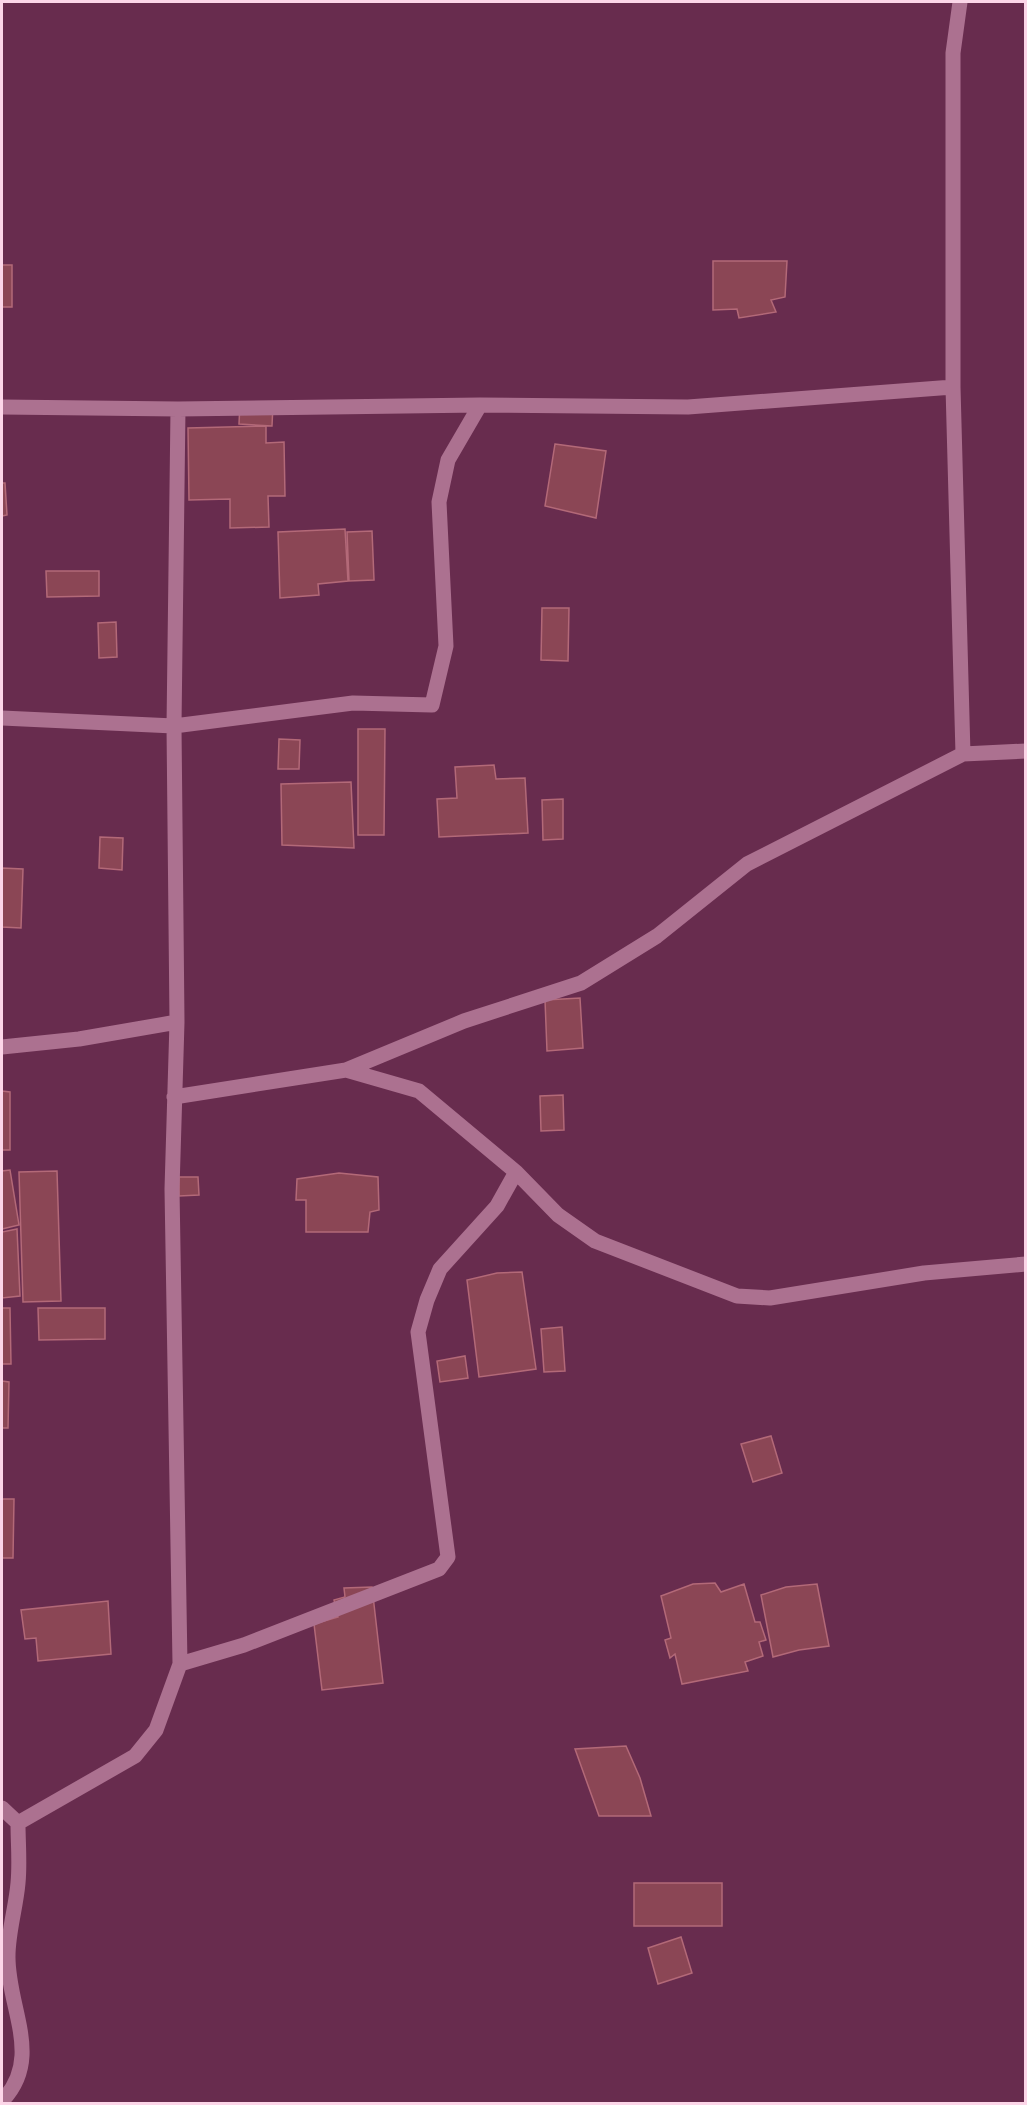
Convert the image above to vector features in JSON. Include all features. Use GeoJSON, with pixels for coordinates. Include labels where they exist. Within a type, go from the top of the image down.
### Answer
{"type":"FeatureCollection","features":[{"type":"Feature","properties":{"kind":"street"},"geometry":{"type":"LineString","coordinates":[[960,2],[952,52],[953,387],[963,754]]}},
{"type":"Feature","properties":{"kind":"street"},"geometry":{"type":"LineString","coordinates":[[2,407],[178,409],[480,405],[688,407],[953,387]]}},
{"type":"Feature","properties":{"kind":"street"},"geometry":{"type":"LineString","coordinates":[[2,718],[174,726],[353,703],[432,705],[446,646],[440,502],[448,460],[480,405]]}},
{"type":"Feature","properties":{"kind":"street"},"geometry":{"type":"LineString","coordinates":[[18,1823],[135,1756],[156,1730],[180,1664],[172,1189],[177,1023],[174,726],[178,409]]}},
{"type":"Feature","properties":{"kind":"street"},"geometry":{"type":"LineString","coordinates":[[174,1097],[346,1070],[464,1021],[581,983],[657,936],[747,864],[963,754],[1026,751]]}},
{"type":"Feature","properties":{"kind":"street"},"geometry":{"type":"LineString","coordinates":[[2,1047],[79,1039],[177,1023]]}},
{"type":"Feature","properties":{"kind":"street"},"geometry":{"type":"LineString","coordinates":[[346,1070],[419,1091],[516,1172],[558,1215],[595,1241],[737,1296],[770,1298],[924,1273],[1026,1264]]}},
{"type":"Feature","properties":{"kind":"street"},"geometry":{"type":"LineString","coordinates":[[180,1664],[244,1645],[439,1569],[448,1557],[418,1332],[427,1300],[440,1269],[497,1206],[516,1172]]}},
{"type":"Feature","properties":{"kind":"street"},"geometry":{"type":"LineString","coordinates":[[2,1809],[18,1823],[18,1882],[8,1957],[24,2049],[20,2072],[10,2093],[2,2102]]}},
{"type":"Feature","properties":{"kind":"building"},"geometry":{"type":"Polygon","coordinates":[[[713,261],[787,261],[785,297],[771,300],[776,312],[739,318],[737,309],[713,310],[713,261]]]}},
{"type":"Feature","properties":{"kind":"building"},"geometry":{"type":"Polygon","coordinates":[[[2,265],[12,265],[12,307],[2,307],[2,265]]]}},
{"type":"Feature","properties":{"kind":"building"},"geometry":{"type":"Polygon","coordinates":[[[240,403],[273,404],[272,426],[239,424],[240,403]]]}},
{"type":"Feature","properties":{"kind":"building"},"geometry":{"type":"Polygon","coordinates":[[[266,426],[266,443],[284,442],[285,496],[268,496],[269,527],[230,528],[230,499],[189,500],[188,428],[266,426]]]}},
{"type":"Feature","properties":{"kind":"building"},"geometry":{"type":"Polygon","coordinates":[[[555,444],[606,451],[596,518],[545,506],[555,444]]]}},
{"type":"Feature","properties":{"kind":"building"},"geometry":{"type":"Polygon","coordinates":[[[2,483],[5,483],[7,515],[2,516],[2,483]]]}},
{"type":"Feature","properties":{"kind":"building"},"geometry":{"type":"Polygon","coordinates":[[[345,529],[348,581],[318,584],[319,595],[280,598],[278,532],[345,529]]]}},
{"type":"Feature","properties":{"kind":"building"},"geometry":{"type":"Polygon","coordinates":[[[372,531],[374,580],[349,581],[347,532],[372,531]]]}},
{"type":"Feature","properties":{"kind":"building"},"geometry":{"type":"Polygon","coordinates":[[[46,571],[99,571],[99,596],[47,597],[46,571]]]}},
{"type":"Feature","properties":{"kind":"building"},"geometry":{"type":"Polygon","coordinates":[[[542,608],[569,608],[568,661],[541,660],[542,608]]]}},
{"type":"Feature","properties":{"kind":"building"},"geometry":{"type":"Polygon","coordinates":[[[116,622],[117,657],[99,658],[98,623],[116,622]]]}},
{"type":"Feature","properties":{"kind":"building"},"geometry":{"type":"Polygon","coordinates":[[[358,729],[385,729],[384,835],[358,835],[358,729]]]}},
{"type":"Feature","properties":{"kind":"building"},"geometry":{"type":"Polygon","coordinates":[[[279,739],[300,740],[299,769],[278,769],[279,739]]]}},
{"type":"Feature","properties":{"kind":"building"},"geometry":{"type":"Polygon","coordinates":[[[494,765],[496,779],[525,778],[528,833],[439,837],[437,799],[457,798],[455,767],[494,765]]]}},
{"type":"Feature","properties":{"kind":"building"},"geometry":{"type":"Polygon","coordinates":[[[351,782],[354,848],[282,845],[281,784],[351,782]]]}},
{"type":"Feature","properties":{"kind":"building"},"geometry":{"type":"Polygon","coordinates":[[[563,799],[563,839],[543,840],[542,800],[563,799]]]}},
{"type":"Feature","properties":{"kind":"building"},"geometry":{"type":"Polygon","coordinates":[[[100,837],[123,838],[122,870],[99,868],[100,837]]]}},
{"type":"Feature","properties":{"kind":"building"},"geometry":{"type":"Polygon","coordinates":[[[2,868],[23,869],[21,928],[2,927],[2,868]]]}},
{"type":"Feature","properties":{"kind":"building"},"geometry":{"type":"Polygon","coordinates":[[[580,998],[583,1048],[547,1051],[545,1000],[580,998]]]}},
{"type":"Feature","properties":{"kind":"building"},"geometry":{"type":"Polygon","coordinates":[[[2,1091],[10,1092],[10,1150],[2,1150],[2,1091]]]}},
{"type":"Feature","properties":{"kind":"building"},"geometry":{"type":"Polygon","coordinates":[[[563,1095],[564,1130],[541,1131],[540,1096],[563,1095]]]}},
{"type":"Feature","properties":{"kind":"building"},"geometry":{"type":"Polygon","coordinates":[[[10,1170],[19,1225],[2,1229],[2,1171],[10,1170]]]}},
{"type":"Feature","properties":{"kind":"building"},"geometry":{"type":"Polygon","coordinates":[[[57,1171],[61,1301],[23,1302],[19,1172],[57,1171]]]}},
{"type":"Feature","properties":{"kind":"building"},"geometry":{"type":"Polygon","coordinates":[[[339,1173],[378,1177],[379,1210],[370,1212],[368,1232],[306,1232],[306,1200],[296,1200],[297,1179],[339,1173]]]}},
{"type":"Feature","properties":{"kind":"building"},"geometry":{"type":"Polygon","coordinates":[[[179,1177],[198,1177],[199,1195],[179,1196],[179,1177]]]}},
{"type":"Feature","properties":{"kind":"building"},"geometry":{"type":"Polygon","coordinates":[[[17,1229],[20,1296],[2,1298],[2,1232],[17,1229]]]}},
{"type":"Feature","properties":{"kind":"building"},"geometry":{"type":"Polygon","coordinates":[[[522,1272],[536,1369],[479,1377],[467,1280],[497,1273],[522,1272]]]}},
{"type":"Feature","properties":{"kind":"building"},"geometry":{"type":"Polygon","coordinates":[[[2,1308],[10,1308],[11,1364],[2,1364],[2,1308]]]}},
{"type":"Feature","properties":{"kind":"building"},"geometry":{"type":"Polygon","coordinates":[[[38,1308],[105,1308],[105,1339],[39,1340],[38,1308]]]}},
{"type":"Feature","properties":{"kind":"building"},"geometry":{"type":"Polygon","coordinates":[[[562,1327],[565,1371],[544,1372],[541,1329],[562,1327]]]}},
{"type":"Feature","properties":{"kind":"building"},"geometry":{"type":"Polygon","coordinates":[[[465,1356],[468,1378],[440,1382],[437,1361],[465,1356]]]}},
{"type":"Feature","properties":{"kind":"building"},"geometry":{"type":"Polygon","coordinates":[[[2,1381],[9,1382],[8,1428],[2,1428],[2,1381]]]}},
{"type":"Feature","properties":{"kind":"building"},"geometry":{"type":"Polygon","coordinates":[[[771,1436],[782,1473],[753,1482],[741,1444],[771,1436]]]}},
{"type":"Feature","properties":{"kind":"building"},"geometry":{"type":"Polygon","coordinates":[[[2,1499],[14,1499],[13,1558],[2,1558],[2,1499]]]}},
{"type":"Feature","properties":{"kind":"building"},"geometry":{"type":"Polygon","coordinates":[[[715,1583],[721,1592],[744,1584],[755,1622],[760,1622],[766,1640],[759,1642],[763,1656],[745,1662],[748,1671],[682,1684],[675,1654],[670,1658],[665,1640],[671,1638],[661,1596],[693,1584],[715,1583]]]}},
{"type":"Feature","properties":{"kind":"building"},"geometry":{"type":"Polygon","coordinates":[[[817,1584],[829,1646],[799,1650],[773,1657],[761,1595],[786,1587],[817,1584]]]}},
{"type":"Feature","properties":{"kind":"building"},"geometry":{"type":"Polygon","coordinates":[[[372,1587],[383,1683],[322,1690],[314,1624],[338,1617],[334,1600],[345,1597],[344,1588],[372,1587]]]}},
{"type":"Feature","properties":{"kind":"building"},"geometry":{"type":"Polygon","coordinates":[[[108,1601],[111,1654],[38,1661],[36,1638],[25,1639],[21,1610],[108,1601]]]}},
{"type":"Feature","properties":{"kind":"building"},"geometry":{"type":"Polygon","coordinates":[[[626,1746],[640,1778],[651,1816],[599,1816],[575,1749],[626,1746]]]}},
{"type":"Feature","properties":{"kind":"building"},"geometry":{"type":"Polygon","coordinates":[[[634,1883],[722,1883],[722,1926],[634,1926],[634,1883]]]}},
{"type":"Feature","properties":{"kind":"building"},"geometry":{"type":"Polygon","coordinates":[[[681,1937],[692,1973],[658,1984],[648,1948],[681,1937]]]}}]}
